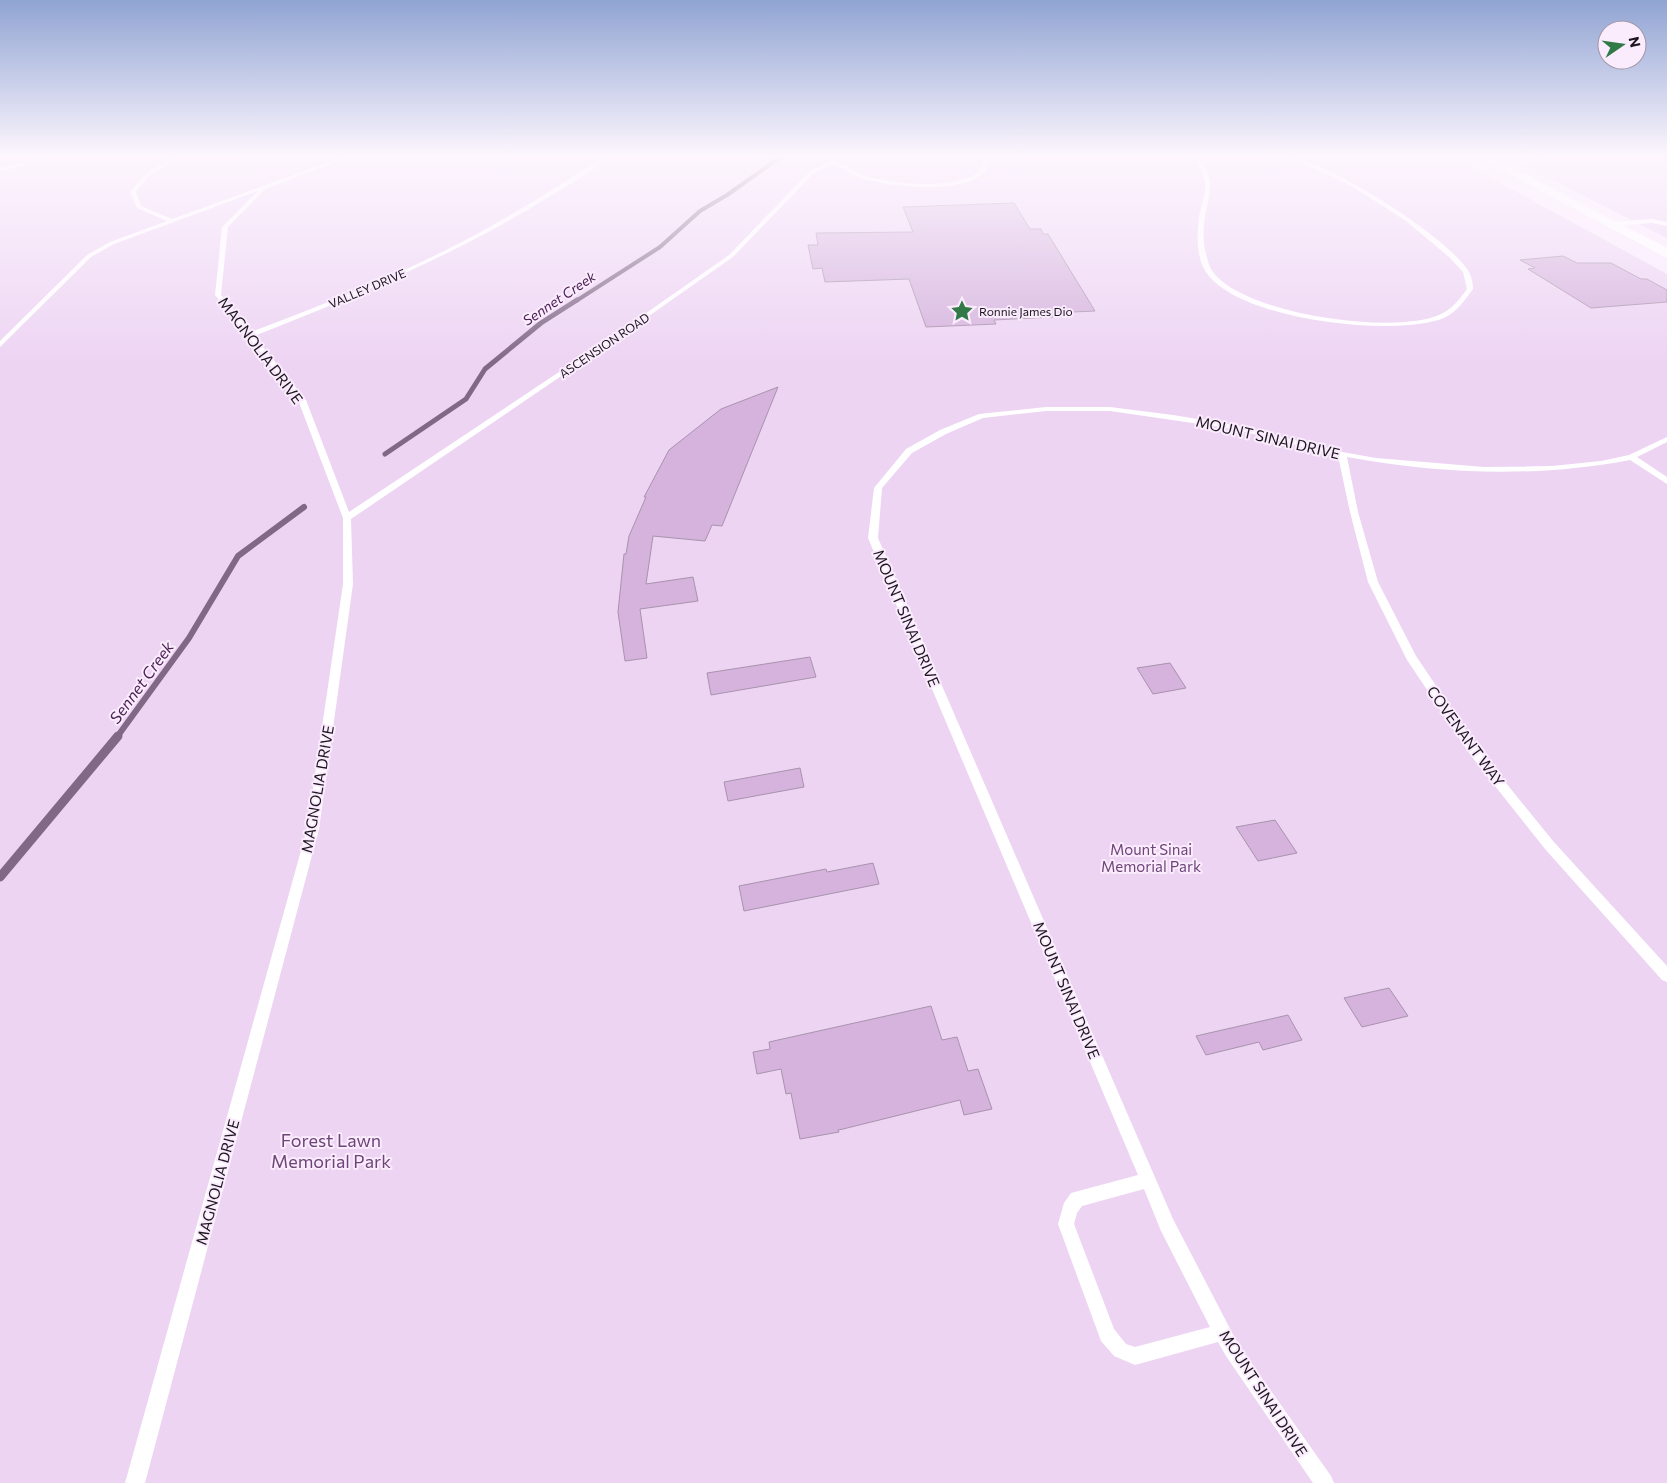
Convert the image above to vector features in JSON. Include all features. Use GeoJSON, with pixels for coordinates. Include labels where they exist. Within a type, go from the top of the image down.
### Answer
{"type":"FeatureCollection","features":[{"type":"Feature","properties":{"kind":"street"},"geometry":{"type":"LineString","coordinates":[[1612,225],[1667,254]]}},
{"type":"Feature","properties":{"kind":"lane"},"geometry":{"type":"LineString","coordinates":[[0,345],[90,256],[112,243],[157,225]]}},
{"type":"Feature","properties":{"kind":"lane","name":"MAGNOLIA DRIVE"},"geometry":{"type":"LineString","coordinates":[[135,1483],[314,829],[348,584],[347,518],[302,400],[218,295],[225,227],[227,225]]}},
{"type":"Feature","properties":{"kind":"lane","name":"VALLEY DRIVE"},"geometry":{"type":"LineString","coordinates":[[250,335],[356,294],[448,252],[495,225]]}},
{"type":"Feature","properties":{"kind":"lane","name":"ASCENSION ROAD"},"geometry":{"type":"LineString","coordinates":[[347,518],[624,331],[731,256],[761,225]]}},
{"type":"Feature","properties":{"kind":"lane"},"geometry":{"type":"LineString","coordinates":[[1201,225],[1202,254],[1210,273],[1228,288],[1256,302],[1295,315],[1344,323],[1420,322],[1440,317],[1461,304],[1470,289],[1467,272],[1448,253],[1414,225]]}},
{"type":"Feature","properties":{"kind":"lane","name":"MOUNT SINAI DRIVE"},"geometry":{"type":"LineString","coordinates":[[1324,1483],[1232,1350],[1167,1225],[873,538],[878,488],[909,452],[943,432],[982,416],[1046,409],[1110,410],[1173,417],[1234,427],[1342,454],[1376,460],[1484,470],[1552,469],[1631,456],[1667,438]]}},
{"type":"Feature","properties":{"kind":"lane","name":"COVENANT WAY"},"geometry":{"type":"LineString","coordinates":[[1342,454],[1354,512],[1373,582],[1411,657],[1476,754],[1550,845],[1667,976]]}},
{"type":"Feature","properties":{"kind":"lane"},"geometry":{"type":"LineString","coordinates":[[1631,456],[1667,481]]}},
{"type":"Feature","properties":{"kind":"lane"},"geometry":{"type":"LineString","coordinates":[[1148,1180],[1077,1199],[1070,1209],[1066,1224],[1107,1335],[1120,1350],[1135,1356],[1223,1332]]}},
{"type":"Feature","properties":{"kind":"green space"},"geometry":{"type":"Polygon","coordinates":[[[0,225],[1578,225],[1667,274],[1667,1483],[0,1483],[0,225]]]}},
{"type":"Feature","properties":{"kind":"green space"},"geometry":{"type":"Polygon","coordinates":[[[1642,225],[1667,225],[1667,238],[1642,225]]]}},
{"type":"Feature","properties":{"kind":"building"},"geometry":{"type":"Polygon","coordinates":[[[910,225],[1028,225],[1030,229],[1041,229],[1043,234],[1048,234],[1095,311],[1051,313],[1054,317],[994,320],[996,324],[926,327],[909,279],[825,282],[822,268],[813,269],[808,245],[818,245],[816,233],[913,232],[910,225]]]}},
{"type":"Feature","properties":{"kind":"building"},"geometry":{"type":"Polygon","coordinates":[[[1563,256],[1577,263],[1611,263],[1667,290],[1667,302],[1591,308],[1528,269],[1535,268],[1520,260],[1563,256]]]}},
{"type":"Feature","properties":{"kind":"building"},"geometry":{"type":"Polygon","coordinates":[[[778,387],[722,526],[712,525],[705,541],[653,536],[646,584],[693,577],[698,601],[640,609],[647,658],[625,661],[618,612],[624,554],[626,554],[629,536],[646,497],[644,497],[669,450],[721,409],[778,387]]]}},
{"type":"Feature","properties":{"kind":"building"},"geometry":{"type":"Polygon","coordinates":[[[810,657],[816,677],[711,695],[707,673],[810,657]]]}},
{"type":"Feature","properties":{"kind":"building"},"geometry":{"type":"Polygon","coordinates":[[[1170,663],[1186,688],[1153,694],[1137,668],[1170,663]]]}},
{"type":"Feature","properties":{"kind":"building"},"geometry":{"type":"Polygon","coordinates":[[[800,768],[804,787],[728,801],[724,782],[800,768]]]}},
{"type":"Feature","properties":{"kind":"building"},"geometry":{"type":"Polygon","coordinates":[[[1275,820],[1297,853],[1258,861],[1236,827],[1275,820]]]}},
{"type":"Feature","properties":{"kind":"building"},"geometry":{"type":"Polygon","coordinates":[[[873,863],[879,884],[744,911],[739,886],[826,869],[827,872],[873,863]]]}},
{"type":"Feature","properties":{"kind":"building"},"geometry":{"type":"Polygon","coordinates":[[[1389,988],[1408,1016],[1362,1027],[1344,998],[1389,988]]]}},
{"type":"Feature","properties":{"kind":"building"},"geometry":{"type":"Polygon","coordinates":[[[931,1006],[942,1040],[957,1037],[968,1071],[978,1069],[992,1109],[964,1115],[960,1100],[838,1130],[839,1132],[800,1139],[791,1093],[786,1094],[781,1069],[757,1074],[753,1052],[770,1049],[769,1042],[931,1006]]]}},
{"type":"Feature","properties":{"kind":"building"},"geometry":{"type":"Polygon","coordinates":[[[1288,1015],[1302,1040],[1263,1050],[1259,1042],[1206,1055],[1196,1036],[1288,1015]]]}},
{"type":"Feature","properties":{"kind":"waterway","name":"Sennet Creek"},"geometry":{"type":"LineString","coordinates":[[576,301],[660,247],[684,225]]}},
{"type":"Feature","properties":{"kind":"waterway","name":"Sennet Creek"},"geometry":{"type":"LineString","coordinates":[[385,454],[466,399],[485,369],[541,323],[577,300]]}},
{"type":"Feature","properties":{"kind":"waterway","name":"Sennet Creek"},"geometry":{"type":"LineString","coordinates":[[117,737],[189,638],[238,556],[304,507]]}},
{"type":"Feature","properties":{"kind":"waterway","name":"Sennet Creek"},"geometry":{"type":"LineString","coordinates":[[0,877],[118,736]]}},
{"type":"Feature","properties":{"kind":"place","name":"Ronnie James Dio"},"geometry":{"type":"Point","coordinates":[962,311]}},
{"type":"Feature","properties":{"kind":"park label","name":"Mount Sinai Memorial Park"},"geometry":{"type":"Point","coordinates":[1151,858]}},
{"type":"Feature","properties":{"kind":"park label","name":"Forest Lawn Memorial Park"},"geometry":{"type":"Point","coordinates":[331,1150]}}]}
